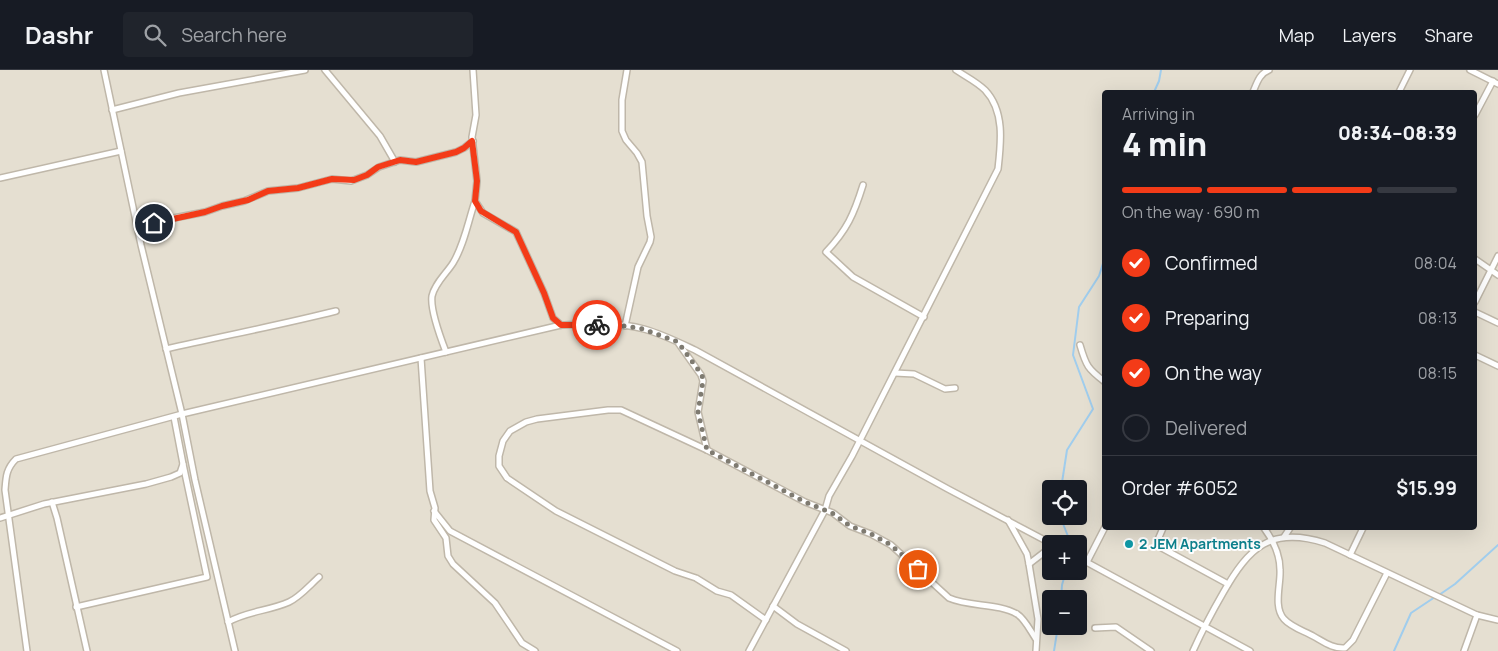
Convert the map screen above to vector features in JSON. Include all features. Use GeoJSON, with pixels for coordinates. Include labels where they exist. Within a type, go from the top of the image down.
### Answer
{"type":"FeatureCollection","features":[{"type":"Feature","properties":{"kind":"street"},"geometry":{"type":"LineString","coordinates":[[104,70],[235,651]]}},
{"type":"Feature","properties":{"kind":"street"},"geometry":{"type":"LineString","coordinates":[[112,110],[179,94],[305,70]]}},
{"type":"Feature","properties":{"kind":"street"},"geometry":{"type":"LineString","coordinates":[[325,70],[382,138],[395,162]]}},
{"type":"Feature","properties":{"kind":"street"},"geometry":{"type":"LineString","coordinates":[[446,352],[436,319],[432,297],[436,286],[452,265],[458,253],[475,201],[477,181],[472,141],[476,119],[473,70]]}},
{"type":"Feature","properties":{"kind":"street"},"geometry":{"type":"LineString","coordinates":[[625,326],[639,263],[650,242],[651,236],[646,216],[642,162],[622,132],[622,100],[627,70]]}},
{"type":"Feature","properties":{"kind":"street"},"geometry":{"type":"LineString","coordinates":[[750,651],[825,510],[829,496],[924,317],[998,169],[1002,141],[998,115],[993,101],[984,89],[956,70]]}},
{"type":"Feature","properties":{"kind":"street"},"geometry":{"type":"LineString","coordinates":[[1400,90],[1410,70]]}},
{"type":"Feature","properties":{"kind":"street"},"geometry":{"type":"LineString","coordinates":[[1470,70],[1495,83],[1477,112]]}},
{"type":"Feature","properties":{"kind":"street"},"geometry":{"type":"LineString","coordinates":[[1254,90],[1265,71]]}},
{"type":"Feature","properties":{"kind":"street"},"geometry":{"type":"LineString","coordinates":[[138,225],[205,212],[248,200],[268,191],[298,188],[332,179],[351,180],[367,175],[378,167],[402,159],[418,161],[456,152],[472,141]]}},
{"type":"Feature","properties":{"kind":"street"},"geometry":{"type":"LineString","coordinates":[[0,178],[121,151]]}},
{"type":"Feature","properties":{"kind":"street"},"geometry":{"type":"LineString","coordinates":[[862,184],[856,209],[842,235],[826,252],[853,277],[924,317]]}},
{"type":"Feature","properties":{"kind":"street"},"geometry":{"type":"LineString","coordinates":[[475,201],[481,211],[516,232],[544,293],[553,318],[561,325]]}},
{"type":"Feature","properties":{"kind":"street"},"geometry":{"type":"LineString","coordinates":[[1477,298],[1498,256]]}},
{"type":"Feature","properties":{"kind":"street"},"geometry":{"type":"LineString","coordinates":[[1477,260],[1498,275]]}},
{"type":"Feature","properties":{"kind":"street"},"geometry":{"type":"LineString","coordinates":[[166,350],[336,311]]}},
{"type":"Feature","properties":{"kind":"street"},"geometry":{"type":"LineString","coordinates":[[1477,313],[1498,323]]}},
{"type":"Feature","properties":{"kind":"street"},"geometry":{"type":"LineString","coordinates":[[27,651],[5,490],[6,472],[9,465],[16,459],[182,414],[561,325],[625,326],[643,329],[678,342],[1042,539]]}},
{"type":"Feature","properties":{"kind":"street"},"geometry":{"type":"LineString","coordinates":[[678,342],[702,375],[703,381],[698,412],[707,450]]}},
{"type":"Feature","properties":{"kind":"street"},"geometry":{"type":"LineString","coordinates":[[1080,345],[1085,364],[1102,380]]}},
{"type":"Feature","properties":{"kind":"street"},"geometry":{"type":"LineString","coordinates":[[1477,356],[1498,366]]}},
{"type":"Feature","properties":{"kind":"street"},"geometry":{"type":"LineString","coordinates":[[421,358],[429,486],[434,520],[446,538],[448,556],[453,564],[495,603],[522,643],[535,651]]}},
{"type":"Feature","properties":{"kind":"street"},"geometry":{"type":"LineString","coordinates":[[895,373],[914,374],[945,389],[955,388]]}},
{"type":"Feature","properties":{"kind":"street"},"geometry":{"type":"LineString","coordinates":[[766,620],[730,595],[716,591],[696,578],[675,571],[551,508],[507,478],[499,466],[499,456],[503,441],[510,431],[526,422],[537,419],[621,410],[707,450],[805,502],[838,516],[850,526],[871,534],[897,549],[949,598],[958,602],[990,606],[1018,614],[1036,639]]}},
{"type":"Feature","properties":{"kind":"street"},"geometry":{"type":"LineString","coordinates":[[76,606],[207,577],[174,417]]}},
{"type":"Feature","properties":{"kind":"street"},"geometry":{"type":"LineString","coordinates":[[0,518],[52,502],[171,477],[180,473],[183,464]]}},
{"type":"Feature","properties":{"kind":"street"},"geometry":{"type":"LineString","coordinates":[[52,502],[87,651]]}},
{"type":"Feature","properties":{"kind":"street"},"geometry":{"type":"LineString","coordinates":[[434,511],[450,530],[677,651]]}},
{"type":"Feature","properties":{"kind":"street"},"geometry":{"type":"LineString","coordinates":[[1007,519],[1027,554],[1038,619],[1036,651]]}},
{"type":"Feature","properties":{"kind":"street"},"geometry":{"type":"LineString","coordinates":[[1103,530],[1087,562],[1250,651]]}},
{"type":"Feature","properties":{"kind":"street"},"geometry":{"type":"LineString","coordinates":[[1162,530],[1157,542],[1160,547],[1228,584]]}},
{"type":"Feature","properties":{"kind":"street"},"geometry":{"type":"LineString","coordinates":[[1266,530],[1273,540],[1280,569],[1279,606],[1281,615],[1331,649],[1345,648],[1353,640],[1387,573]]}},
{"type":"Feature","properties":{"kind":"street"},"geometry":{"type":"LineString","coordinates":[[1284,537],[1289,530]]}},
{"type":"Feature","properties":{"kind":"street"},"geometry":{"type":"LineString","coordinates":[[1350,555],[1362,530]]}},
{"type":"Feature","properties":{"kind":"street"},"geometry":{"type":"LineString","coordinates":[[1193,651],[1228,584],[1250,554],[1273,540],[1284,537],[1309,538],[1325,543],[1477,615],[1498,620]]}},
{"type":"Feature","properties":{"kind":"street"},"geometry":{"type":"LineString","coordinates":[[1029,564],[1042,553]]}},
{"type":"Feature","properties":{"kind":"street"},"geometry":{"type":"LineString","coordinates":[[228,622],[242,615],[289,602],[319,577]]}},
{"type":"Feature","properties":{"kind":"street"},"geometry":{"type":"LineString","coordinates":[[773,606],[796,624],[846,651]]}},
{"type":"Feature","properties":{"kind":"street"},"geometry":{"type":"LineString","coordinates":[[1464,651],[1477,615]]}},
{"type":"Feature","properties":{"kind":"street"},"geometry":{"type":"LineString","coordinates":[[1095,628],[1116,627],[1151,651]]}},
{"type":"Feature","properties":{"kind":"shaded area"},"geometry":{"type":"Polygon","coordinates":[[[0,70],[1498,70],[1498,651],[0,651],[0,70]]]}},
{"type":"Feature","properties":{"kind":"waterway"},"geometry":{"type":"LineString","coordinates":[[1155,90],[1161,70]]}},
{"type":"Feature","properties":{"kind":"waterway"},"geometry":{"type":"LineString","coordinates":[[1062,480],[1067,450],[1093,409],[1073,355],[1079,307],[1099,276],[1102,266]]}},
{"type":"Feature","properties":{"kind":"waterway"},"geometry":{"type":"LineString","coordinates":[[1064,525],[1067,535]]}},
{"type":"Feature","properties":{"kind":"waterway"},"geometry":{"type":"LineString","coordinates":[[1439,595],[1455,584],[1498,545]]}},
{"type":"Feature","properties":{"kind":"waterway"},"geometry":{"type":"LineString","coordinates":[[1062,590],[1063,580]]}},
{"type":"Feature","properties":{"kind":"waterway"},"geometry":{"type":"LineString","coordinates":[[1394,651],[1411,613],[1435,597]]}},
{"type":"Feature","properties":{"kind":"waterway"},"geometry":{"type":"LineString","coordinates":[[1054,651],[1057,635]]}},
{"type":"Feature","properties":{"kind":"way so far"},"geometry":{"type":"LineString","coordinates":[[597,325],[643,329],[678,342],[702,375],[703,381],[698,412],[707,450],[805,502],[838,516],[850,526],[871,534],[891,545],[918,569]]}},
{"type":"Feature","properties":{"kind":"place","name":"2 JEM Apartments"},"geometry":{"type":"Point","coordinates":[1129,544]}},
{"type":"Feature","properties":{"kind":"route"},"geometry":{"type":"LineString","coordinates":[[154,223],[248,200],[268,191],[309,186],[332,179],[354,180],[367,175],[378,167],[400,160],[416,162],[456,152],[472,141],[477,181],[475,201],[481,211],[516,232],[555,321],[561,325],[597,325]]}}]}
